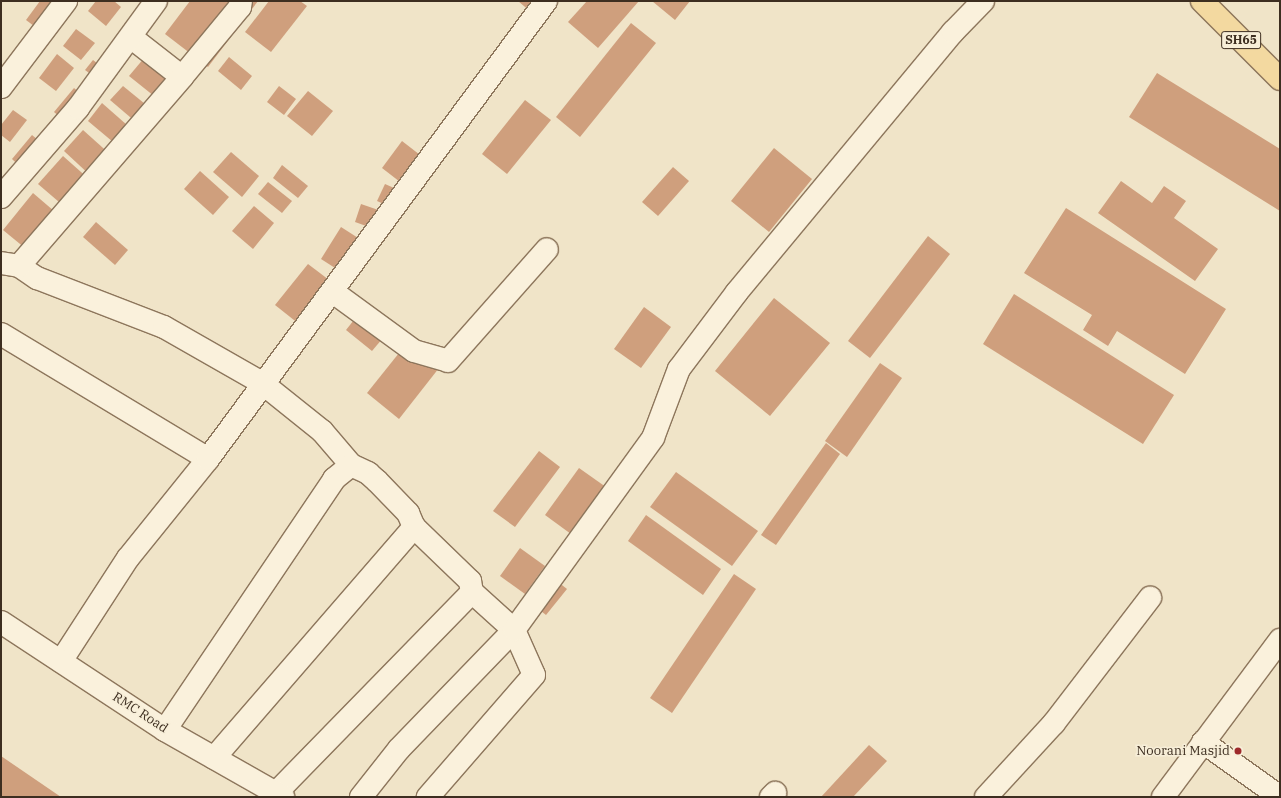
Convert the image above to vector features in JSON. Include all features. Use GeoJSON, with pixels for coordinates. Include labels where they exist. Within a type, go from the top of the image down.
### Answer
{"type":"FeatureCollection","features":[{"type":"Feature","properties":{"kind":"main road","name":"SH65"},"geometry":{"type":"LineString","coordinates":[[1202,1],[1280,80]]}},
{"type":"Feature","properties":{"kind":"street"},"geometry":{"type":"LineString","coordinates":[[1,87],[66,1]]}},
{"type":"Feature","properties":{"kind":"street"},"geometry":{"type":"LineString","coordinates":[[1,197],[78,108],[132,38],[156,1]]}},
{"type":"Feature","properties":{"kind":"street"},"geometry":{"type":"LineString","coordinates":[[241,1],[240,7],[182,77],[10,264],[36,278],[164,327],[262,383],[322,431],[351,465],[373,477],[408,513],[414,527],[470,581],[472,592],[514,630],[534,675],[428,797]]}},
{"type":"Feature","properties":{"kind":"street"},"geometry":{"type":"LineString","coordinates":[[61,661],[128,558],[208,460],[262,383],[333,292],[546,1]]}},
{"type":"Feature","properties":{"kind":"street"},"geometry":{"type":"LineString","coordinates":[[361,797],[398,749],[514,630],[653,438],[679,369],[719,316],[953,32],[983,1]]}},
{"type":"Feature","properties":{"kind":"street"},"geometry":{"type":"LineString","coordinates":[[132,38],[182,77]]}},
{"type":"Feature","properties":{"kind":"street"},"geometry":{"type":"LineString","coordinates":[[333,292],[414,351],[448,361],[547,249]]}},
{"type":"Feature","properties":{"kind":"street"},"geometry":{"type":"LineString","coordinates":[[1,334],[208,460]]}},
{"type":"Feature","properties":{"kind":"street"},"geometry":{"type":"LineString","coordinates":[[164,730],[334,479],[351,465]]}},
{"type":"Feature","properties":{"kind":"street"},"geometry":{"type":"LineString","coordinates":[[214,758],[414,527]]}},
{"type":"Feature","properties":{"kind":"street"},"geometry":{"type":"LineString","coordinates":[[275,796],[472,592]]}},
{"type":"Feature","properties":{"kind":"street"},"geometry":{"type":"LineString","coordinates":[[986,797],[1054,723],[1150,598]]}},
{"type":"Feature","properties":{"kind":"street","name":"RMC Road"},"geometry":{"type":"LineString","coordinates":[[1,622],[164,730],[214,758],[275,796]]}},
{"type":"Feature","properties":{"kind":"street","name":"RMC Road"},"geometry":{"type":"LineString","coordinates":[[1,639],[158,737],[275,796]]}},
{"type":"Feature","properties":{"kind":"street"},"geometry":{"type":"LineString","coordinates":[[1163,797],[1280,640]]}},
{"type":"Feature","properties":{"kind":"street"},"geometry":{"type":"LineString","coordinates":[[1204,742],[1280,797]]}},
{"type":"Feature","properties":{"kind":"building"},"geometry":{"type":"Polygon","coordinates":[[[40,1],[73,1],[46,35],[26,20],[40,1]]]}},
{"type":"Feature","properties":{"kind":"building"},"geometry":{"type":"Polygon","coordinates":[[[96,1],[114,1],[121,7],[106,26],[88,11],[96,1]]]}},
{"type":"Feature","properties":{"kind":"building"},"geometry":{"type":"Polygon","coordinates":[[[190,1],[258,1],[208,67],[165,34],[190,1]]]}},
{"type":"Feature","properties":{"kind":"building"},"geometry":{"type":"Polygon","coordinates":[[[269,1],[300,1],[307,6],[271,52],[245,32],[269,1]]]}},
{"type":"Feature","properties":{"kind":"building"},"geometry":{"type":"Polygon","coordinates":[[[518,1],[553,1],[538,18],[518,1]]]}},
{"type":"Feature","properties":{"kind":"building"},"geometry":{"type":"Polygon","coordinates":[[[587,1],[639,1],[598,48],[568,22],[587,1]]]}},
{"type":"Feature","properties":{"kind":"building"},"geometry":{"type":"Polygon","coordinates":[[[652,1],[690,1],[675,20],[652,1]]]}},
{"type":"Feature","properties":{"kind":"building"},"geometry":{"type":"Polygon","coordinates":[[[631,23],[656,43],[580,137],[556,117],[631,23]]]}},
{"type":"Feature","properties":{"kind":"building"},"geometry":{"type":"Polygon","coordinates":[[[76,29],[95,43],[81,60],[63,46],[76,29]]]}},
{"type":"Feature","properties":{"kind":"building"},"geometry":{"type":"Polygon","coordinates":[[[150,51],[175,72],[154,96],[129,76],[150,51]]]}},
{"type":"Feature","properties":{"kind":"building"},"geometry":{"type":"Polygon","coordinates":[[[57,54],[74,68],[56,91],[39,78],[57,54]]]}},
{"type":"Feature","properties":{"kind":"building"},"geometry":{"type":"Polygon","coordinates":[[[229,57],[252,76],[241,90],[218,71],[229,57]]]}},
{"type":"Feature","properties":{"kind":"building"},"geometry":{"type":"Polygon","coordinates":[[[93,60],[111,74],[103,83],[85,70],[93,60]]]}},
{"type":"Feature","properties":{"kind":"building"},"geometry":{"type":"Polygon","coordinates":[[[1157,73],[1280,149],[1280,211],[1129,117],[1157,73]]]}},
{"type":"Feature","properties":{"kind":"building"},"geometry":{"type":"Polygon","coordinates":[[[123,86],[150,108],[137,123],[110,100],[123,86]]]}},
{"type":"Feature","properties":{"kind":"building"},"geometry":{"type":"Polygon","coordinates":[[[279,86],[296,99],[284,115],[267,102],[279,86]]]}},
{"type":"Feature","properties":{"kind":"building"},"geometry":{"type":"Polygon","coordinates":[[[74,88],[88,100],[67,123],[54,112],[74,88]]]}},
{"type":"Feature","properties":{"kind":"building"},"geometry":{"type":"Polygon","coordinates":[[[308,91],[333,111],[312,136],[287,116],[308,91]]]}},
{"type":"Feature","properties":{"kind":"building"},"geometry":{"type":"Polygon","coordinates":[[[525,100],[551,120],[507,174],[482,154],[525,100]]]}},
{"type":"Feature","properties":{"kind":"building"},"geometry":{"type":"Polygon","coordinates":[[[102,103],[127,125],[113,142],[88,121],[102,103]]]}},
{"type":"Feature","properties":{"kind":"building"},"geometry":{"type":"Polygon","coordinates":[[[13,110],[27,120],[10,142],[1,135],[1,125],[13,110]]]}},
{"type":"Feature","properties":{"kind":"building"},"geometry":{"type":"Polygon","coordinates":[[[83,130],[112,156],[92,177],[64,151],[83,130]]]}},
{"type":"Feature","properties":{"kind":"building"},"geometry":{"type":"Polygon","coordinates":[[[32,135],[49,149],[28,174],[12,159],[32,135]]]}},
{"type":"Feature","properties":{"kind":"building"},"geometry":{"type":"Polygon","coordinates":[[[402,141],[424,158],[404,185],[382,168],[402,141]]]}},
{"type":"Feature","properties":{"kind":"building"},"geometry":{"type":"Polygon","coordinates":[[[774,148],[812,179],[769,232],[731,201],[774,148]]]}},
{"type":"Feature","properties":{"kind":"building"},"geometry":{"type":"Polygon","coordinates":[[[231,152],[259,176],[242,197],[213,172],[231,152]]]}},
{"type":"Feature","properties":{"kind":"building"},"geometry":{"type":"Polygon","coordinates":[[[63,156],[90,180],[66,208],[38,184],[63,156]]]}},
{"type":"Feature","properties":{"kind":"building"},"geometry":{"type":"Polygon","coordinates":[[[282,165],[308,186],[298,198],[273,178],[282,165]]]}},
{"type":"Feature","properties":{"kind":"building"},"geometry":{"type":"Polygon","coordinates":[[[673,167],[689,181],[658,216],[642,202],[673,167]]]}},
{"type":"Feature","properties":{"kind":"building"},"geometry":{"type":"Polygon","coordinates":[[[200,171],[229,197],[213,215],[184,189],[200,171]]]}},
{"type":"Feature","properties":{"kind":"building"},"geometry":{"type":"Polygon","coordinates":[[[1121,181],[1152,203],[1164,186],[1186,201],[1174,218],[1218,249],[1195,281],[1098,213],[1121,181]]]}},
{"type":"Feature","properties":{"kind":"building"},"geometry":{"type":"Polygon","coordinates":[[[268,182],[292,201],[282,213],[258,194],[268,182]]]}},
{"type":"Feature","properties":{"kind":"building"},"geometry":{"type":"Polygon","coordinates":[[[385,184],[403,192],[395,209],[377,201],[385,184]]]}},
{"type":"Feature","properties":{"kind":"building"},"geometry":{"type":"Polygon","coordinates":[[[33,193],[61,217],[31,253],[3,230],[33,193]]]}},
{"type":"Feature","properties":{"kind":"building"},"geometry":{"type":"Polygon","coordinates":[[[361,204],[390,214],[383,232],[355,222],[361,204]]]}},
{"type":"Feature","properties":{"kind":"building"},"geometry":{"type":"Polygon","coordinates":[[[254,206],[274,223],[253,249],[232,231],[254,206]]]}},
{"type":"Feature","properties":{"kind":"building"},"geometry":{"type":"Polygon","coordinates":[[[1066,208],[1226,309],[1185,374],[1117,331],[1108,346],[1083,330],[1092,315],[1024,273],[1066,208]]]}},
{"type":"Feature","properties":{"kind":"building"},"geometry":{"type":"Polygon","coordinates":[[[96,222],[128,250],[115,265],[83,237],[96,222]]]}},
{"type":"Feature","properties":{"kind":"building"},"geometry":{"type":"Polygon","coordinates":[[[341,227],[366,243],[346,275],[321,259],[341,227]]]}},
{"type":"Feature","properties":{"kind":"building"},"geometry":{"type":"Polygon","coordinates":[[[928,236],[950,254],[870,358],[848,341],[928,236]]]}},
{"type":"Feature","properties":{"kind":"building"},"geometry":{"type":"Polygon","coordinates":[[[308,264],[337,286],[304,328],[275,305],[308,264]]]}},
{"type":"Feature","properties":{"kind":"building"},"geometry":{"type":"Polygon","coordinates":[[[1014,294],[1174,395],[1143,444],[983,344],[1014,294]]]}},
{"type":"Feature","properties":{"kind":"building"},"geometry":{"type":"Polygon","coordinates":[[[774,298],[830,343],[770,416],[715,371],[774,298]]]}},
{"type":"Feature","properties":{"kind":"building"},"geometry":{"type":"Polygon","coordinates":[[[644,307],[671,327],[641,368],[614,349],[644,307]]]}},
{"type":"Feature","properties":{"kind":"building"},"geometry":{"type":"Polygon","coordinates":[[[361,311],[388,332],[372,351],[346,330],[361,311]]]}},
{"type":"Feature","properties":{"kind":"building"},"geometry":{"type":"Polygon","coordinates":[[[407,343],[439,368],[399,419],[367,393],[407,343]]]}},
{"type":"Feature","properties":{"kind":"building"},"geometry":{"type":"Polygon","coordinates":[[[880,363],[902,378],[847,457],[825,441],[880,363]]]}},
{"type":"Feature","properties":{"kind":"building"},"geometry":{"type":"Polygon","coordinates":[[[826,443],[840,454],[776,545],[761,535],[826,443]]]}},
{"type":"Feature","properties":{"kind":"building"},"geometry":{"type":"Polygon","coordinates":[[[539,451],[560,467],[515,527],[493,511],[539,451]]]}},
{"type":"Feature","properties":{"kind":"building"},"geometry":{"type":"Polygon","coordinates":[[[579,468],[620,497],[586,545],[545,515],[579,468]]]}},
{"type":"Feature","properties":{"kind":"building"},"geometry":{"type":"Polygon","coordinates":[[[676,472],[758,531],[732,566],[650,507],[676,472]]]}},
{"type":"Feature","properties":{"kind":"building"},"geometry":{"type":"Polygon","coordinates":[[[646,515],[721,569],[703,595],[628,541],[646,515]]]}},
{"type":"Feature","properties":{"kind":"building"},"geometry":{"type":"Polygon","coordinates":[[[520,548],[545,566],[525,594],[500,576],[520,548]]]}},
{"type":"Feature","properties":{"kind":"building"},"geometry":{"type":"Polygon","coordinates":[[[548,574],[567,589],[546,615],[527,600],[548,574]]]}},
{"type":"Feature","properties":{"kind":"building"},"geometry":{"type":"Polygon","coordinates":[[[734,574],[756,589],[672,713],[650,698],[734,574]]]}},
{"type":"Feature","properties":{"kind":"building"},"geometry":{"type":"Polygon","coordinates":[[[869,745],[887,761],[853,797],[821,797],[869,745]]]}},
{"type":"Feature","properties":{"kind":"building"},"geometry":{"type":"Polygon","coordinates":[[[1,756],[61,797],[1,797],[1,756]]]}},
{"type":"Feature","properties":{"kind":"place","name":"Noorani Masjid"},"geometry":{"type":"Point","coordinates":[1238,751]}}]}
